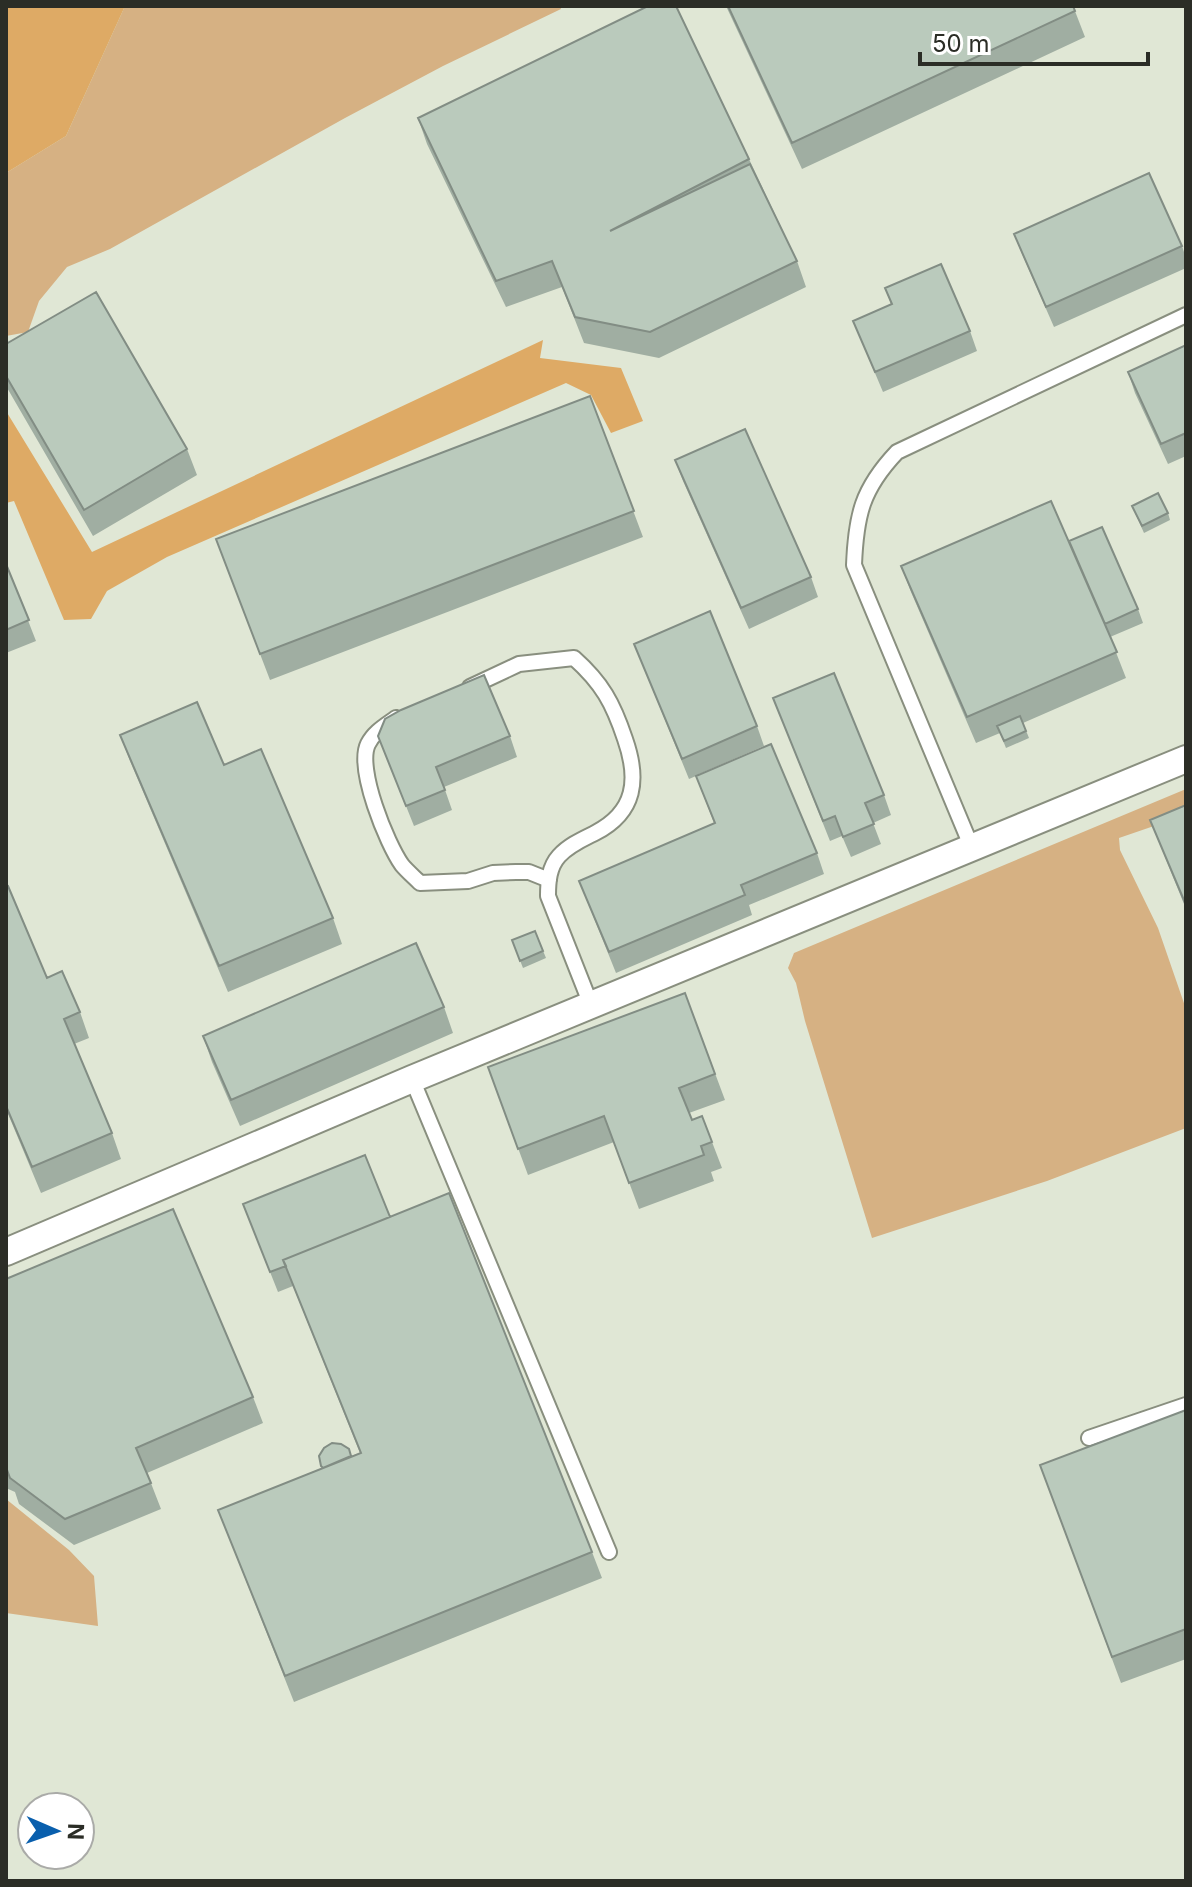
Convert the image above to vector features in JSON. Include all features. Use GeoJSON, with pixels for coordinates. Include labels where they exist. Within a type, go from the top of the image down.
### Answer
{"type":"FeatureCollection","features":[{"type":"Feature","properties":{"kind":"street"},"geometry":{"type":"LineString","coordinates":[[6,1252],[412,1079],[1186,759]]}},
{"type":"Feature","properties":{"kind":"lane"},"geometry":{"type":"LineString","coordinates":[[972,848],[854,565],[856,526],[864,499],[878,472],[897,452],[1186,315]]}},
{"type":"Feature","properties":{"kind":"lane"},"geometry":{"type":"LineString","coordinates":[[456,692],[519,664],[574,658],[592,674],[608,695],[630,753],[634,780],[630,800],[617,817],[559,856],[549,880],[548,896],[591,1005]]}},
{"type":"Feature","properties":{"kind":"lane"},"geometry":{"type":"LineString","coordinates":[[415,709],[379,730],[366,747],[366,769],[373,794],[384,829],[402,864],[420,883],[468,881],[493,873],[516,872],[529,872],[549,880]]}},
{"type":"Feature","properties":{"kind":"lane"},"geometry":{"type":"LineString","coordinates":[[412,1079],[609,1552]]}},
{"type":"Feature","properties":{"kind":"lane"},"geometry":{"type":"LineString","coordinates":[[1089,1438],[1186,1405]]}},
{"type":"Feature","properties":{"kind":"shaded area"},"geometry":{"type":"Polygon","coordinates":[[[6,6],[125,6],[66,136],[6,173],[6,6]]]}},
{"type":"Feature","properties":{"kind":"shaded area"},"geometry":{"type":"Polygon","coordinates":[[[125,6],[560,6],[561,9],[443,66],[110,249],[67,267],[39,301],[28,332],[6,336],[6,173],[66,136],[125,6]]]}},
{"type":"Feature","properties":{"kind":"shaded area"},"geometry":{"type":"Polygon","coordinates":[[[543,340],[540,358],[621,368],[643,421],[611,433],[591,395],[566,383],[167,557],[107,591],[91,619],[64,620],[14,501],[6,503],[6,411],[92,552],[543,340]]]}},
{"type":"Feature","properties":{"kind":"shaded area"},"geometry":{"type":"Polygon","coordinates":[[[1186,789],[1186,815],[1119,838],[1120,850],[1158,928],[1186,1009],[1186,1128],[1047,1181],[872,1238],[796,983],[788,968],[794,953],[1186,789]]]}},
{"type":"Feature","properties":{"kind":"shaded area"},"geometry":{"type":"Polygon","coordinates":[[[6,1499],[69,1550],[94,1576],[98,1626],[6,1613],[6,1499]]]}},
{"type":"Feature","properties":{"kind":"building"},"geometry":{"type":"Polygon","coordinates":[[[648,6],[676,6],[749,159],[610,231],[750,164],[797,261],[650,332],[575,317],[552,261],[496,281],[418,118],[648,6]]]}},
{"type":"Feature","properties":{"kind":"building"},"geometry":{"type":"Polygon","coordinates":[[[728,6],[1073,6],[1075,11],[792,143],[728,6]]]}},
{"type":"Feature","properties":{"kind":"building"},"geometry":{"type":"Polygon","coordinates":[[[1149,173],[1182,246],[1046,307],[1014,234],[1149,173]]]}},
{"type":"Feature","properties":{"kind":"building"},"geometry":{"type":"Polygon","coordinates":[[[941,264],[970,331],[875,372],[853,321],[892,304],[885,288],[941,264]]]}},
{"type":"Feature","properties":{"kind":"building"},"geometry":{"type":"Polygon","coordinates":[[[96,292],[187,449],[84,510],[6,376],[6,344],[96,292]]]}},
{"type":"Feature","properties":{"kind":"building"},"geometry":{"type":"Polygon","coordinates":[[[1186,345],[1186,433],[1161,444],[1128,372],[1186,345]]]}},
{"type":"Feature","properties":{"kind":"building"},"geometry":{"type":"Polygon","coordinates":[[[590,396],[634,511],[260,654],[216,539],[590,396]]]}},
{"type":"Feature","properties":{"kind":"building"},"geometry":{"type":"Polygon","coordinates":[[[745,429],[811,577],[741,608],[675,460],[745,429]]]}},
{"type":"Feature","properties":{"kind":"building"},"geometry":{"type":"Polygon","coordinates":[[[1158,493],[1168,513],[1142,526],[1132,506],[1158,493]]]}},
{"type":"Feature","properties":{"kind":"building"},"geometry":{"type":"Polygon","coordinates":[[[1051,501],[1117,652],[967,717],[901,566],[1051,501]]]}},
{"type":"Feature","properties":{"kind":"building"},"geometry":{"type":"Polygon","coordinates":[[[1102,527],[1138,609],[1105,624],[1069,541],[1102,527]]]}},
{"type":"Feature","properties":{"kind":"building"},"geometry":{"type":"Polygon","coordinates":[[[6,564],[29,620],[6,630],[6,564]]]}},
{"type":"Feature","properties":{"kind":"building"},"geometry":{"type":"Polygon","coordinates":[[[710,611],[757,726],[682,759],[634,644],[710,611]]]}},
{"type":"Feature","properties":{"kind":"building"},"geometry":{"type":"Polygon","coordinates":[[[834,673],[884,795],[865,803],[874,824],[843,837],[835,816],[823,821],[773,698],[834,673]]]}},
{"type":"Feature","properties":{"kind":"building"},"geometry":{"type":"Polygon","coordinates":[[[484,675],[510,736],[436,767],[445,790],[406,806],[378,736],[385,719],[484,675]]]}},
{"type":"Feature","properties":{"kind":"building"},"geometry":{"type":"Polygon","coordinates":[[[197,702],[224,765],[261,749],[333,918],[219,966],[120,735],[197,702]]]}},
{"type":"Feature","properties":{"kind":"building"},"geometry":{"type":"Polygon","coordinates":[[[1020,716],[1026,731],[1004,741],[997,726],[1020,716]]]}},
{"type":"Feature","properties":{"kind":"building"},"geometry":{"type":"Polygon","coordinates":[[[771,744],[817,853],[741,885],[745,895],[609,952],[579,881],[715,823],[696,776],[771,744]]]}},
{"type":"Feature","properties":{"kind":"building"},"geometry":{"type":"Polygon","coordinates":[[[1186,805],[1186,905],[1150,820],[1186,805]]]}},
{"type":"Feature","properties":{"kind":"building"},"geometry":{"type":"Polygon","coordinates":[[[8,886],[47,978],[62,971],[80,1012],[64,1019],[112,1133],[32,1167],[6,1106],[8,886]]]}},
{"type":"Feature","properties":{"kind":"building"},"geometry":{"type":"Polygon","coordinates":[[[535,931],[543,951],[520,961],[512,940],[535,931]]]}},
{"type":"Feature","properties":{"kind":"building"},"geometry":{"type":"Polygon","coordinates":[[[416,943],[444,1007],[231,1100],[203,1036],[416,943]]]}},
{"type":"Feature","properties":{"kind":"building"},"geometry":{"type":"Polygon","coordinates":[[[685,993],[715,1074],[679,1088],[692,1120],[702,1116],[712,1142],[701,1146],[704,1155],[629,1183],[604,1116],[518,1149],[488,1067],[685,993]]]}},
{"type":"Feature","properties":{"kind":"building"},"geometry":{"type":"Polygon","coordinates":[[[365,1155],[390,1217],[283,1260],[286,1266],[270,1272],[243,1204],[365,1155]]]}},
{"type":"Feature","properties":{"kind":"building"},"geometry":{"type":"Polygon","coordinates":[[[449,1193],[592,1552],[285,1676],[218,1510],[361,1453],[283,1260],[449,1193]]]}},
{"type":"Feature","properties":{"kind":"building"},"geometry":{"type":"Polygon","coordinates":[[[173,1209],[253,1397],[136,1448],[151,1483],[65,1519],[10,1478],[6,1467],[6,1279],[173,1209]]]}},
{"type":"Feature","properties":{"kind":"building"},"geometry":{"type":"Polygon","coordinates":[[[1186,1410],[1186,1629],[1112,1657],[1040,1465],[1186,1410]]]}},
{"type":"Feature","properties":{"kind":"building"},"geometry":{"type":"Polygon","coordinates":[[[332,1443],[349,1449],[351,1456],[323,1468],[319,1456],[332,1443]]]}}]}
